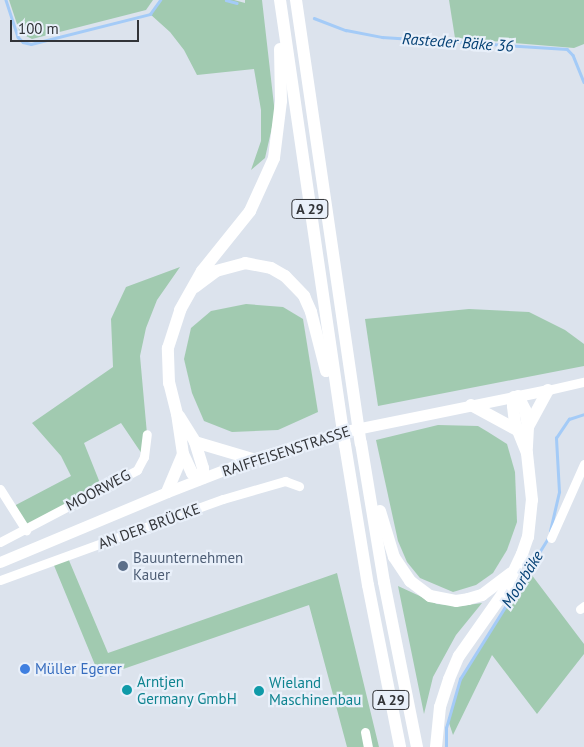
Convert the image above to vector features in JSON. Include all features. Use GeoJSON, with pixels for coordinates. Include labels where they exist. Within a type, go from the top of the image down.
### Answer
{"type":"FeatureCollection","features":[{"type":"Feature","properties":{"kind":"highway"},"geometry":{"type":"LineString","coordinates":[[190,292],[202,271],[250,211],[274,158],[281,101],[280,52],[272,0]]}},
{"type":"Feature","properties":{"kind":"highway","name":"A 29"},"geometry":{"type":"LineString","coordinates":[[280,0],[345,445],[370,595],[400,747]]}},
{"type":"Feature","properties":{"kind":"highway","name":"A 29"},"geometry":{"type":"LineString","coordinates":[[296,0],[361,443],[384,582],[417,747]]}},
{"type":"Feature","properties":{"kind":"highway","name":"A 29"},"geometry":{"type":"LineString","coordinates":[[200,479],[203,468],[195,442],[177,414],[168,383],[168,348],[173,327],[190,292],[216,271],[244,263],[271,268],[285,276],[297,287],[311,312],[317,330],[333,414],[345,445]]}},
{"type":"Feature","properties":{"kind":"highway"},"geometry":{"type":"LineString","coordinates":[[522,429],[548,390]]}},
{"type":"Feature","properties":{"kind":"highway"},"geometry":{"type":"LineString","coordinates":[[436,747],[440,707],[459,656],[504,592],[528,537],[532,500],[527,453],[522,429],[513,406],[516,397]]}},
{"type":"Feature","properties":{"kind":"highway"},"geometry":{"type":"LineString","coordinates":[[471,406],[522,429]]}},
{"type":"Feature","properties":{"kind":"highway"},"geometry":{"type":"LineString","coordinates":[[177,414],[182,454],[192,473],[200,479]]}},
{"type":"Feature","properties":{"kind":"highway"},"geometry":{"type":"LineString","coordinates":[[195,442],[252,459]]}},
{"type":"Feature","properties":{"kind":"highway","name":"A 29"},"geometry":{"type":"LineString","coordinates":[[361,443],[371,460],[382,519],[394,557],[402,571],[420,590],[442,599],[468,599],[492,588],[515,570]]}},
{"type":"Feature","properties":{"kind":"highway"},"geometry":{"type":"LineString","coordinates":[[166,492],[182,454]]}},
{"type":"Feature","properties":{"kind":"main road","name":"RAIFFEISENSTRASSE"},"geometry":{"type":"LineString","coordinates":[[0,562],[166,492],[252,459],[308,442],[394,420],[548,390]]}},
{"type":"Feature","properties":{"kind":"street","name":"RAIFFEISENSTRASSE"},"geometry":{"type":"LineString","coordinates":[[548,390],[584,382]]}},
{"type":"Feature","properties":{"kind":"street","name":"MOORWEG"},"geometry":{"type":"LineString","coordinates":[[0,542],[137,470],[144,457],[148,434]]}},
{"type":"Feature","properties":{"kind":"street"},"geometry":{"type":"LineString","coordinates":[[551,538],[584,464]]}},
{"type":"Feature","properties":{"kind":"street","name":"AN DER BRÜCKE"},"geometry":{"type":"LineString","coordinates":[[0,580],[223,499],[284,480],[299,486]]}},
{"type":"Feature","properties":{"kind":"street"},"geometry":{"type":"LineString","coordinates":[[0,489],[26,530]]}},
{"type":"Feature","properties":{"kind":"street"},"geometry":{"type":"LineString","coordinates":[[365,732],[368,747]]}},
{"type":"Feature","properties":{"kind":"green space"},"geometry":{"type":"Polygon","coordinates":[[[9,0],[153,0],[146,10],[32,39],[20,33],[9,0]]]}},
{"type":"Feature","properties":{"kind":"green space"},"geometry":{"type":"Polygon","coordinates":[[[160,0],[234,0],[245,3],[245,0],[262,0],[275,114],[265,158],[251,170],[261,141],[261,110],[254,69],[197,75],[184,50],[170,32],[150,14],[160,0]]]}},
{"type":"Feature","properties":{"kind":"green space"},"geometry":{"type":"Polygon","coordinates":[[[449,0],[584,0],[584,44],[574,48],[455,38],[449,0]]]}},
{"type":"Feature","properties":{"kind":"green space"},"geometry":{"type":"Polygon","coordinates":[[[180,267],[157,300],[146,328],[140,356],[147,434],[144,457],[121,423],[84,443],[102,488],[26,530],[12,507],[71,476],[61,456],[32,423],[113,367],[111,319],[126,287],[180,267]]]}},
{"type":"Feature","properties":{"kind":"green space"},"geometry":{"type":"Polygon","coordinates":[[[246,304],[283,307],[303,319],[318,412],[278,430],[232,432],[204,421],[192,393],[184,359],[191,328],[211,311],[246,304]]]}},
{"type":"Feature","properties":{"kind":"green space"},"geometry":{"type":"Polygon","coordinates":[[[469,309],[529,312],[565,330],[584,344],[584,366],[378,406],[365,319],[469,309]]]}},
{"type":"Feature","properties":{"kind":"green space"},"geometry":{"type":"Polygon","coordinates":[[[438,425],[478,426],[488,432],[507,444],[515,472],[517,522],[507,550],[493,573],[476,585],[453,592],[420,578],[407,562],[398,541],[376,440],[438,425]]]}},
{"type":"Feature","properties":{"kind":"green space"},"geometry":{"type":"Polygon","coordinates":[[[68,558],[108,653],[337,573],[379,747],[347,747],[309,605],[100,677],[53,563],[68,558]]]}},
{"type":"Feature","properties":{"kind":"green space"},"geometry":{"type":"Polygon","coordinates":[[[528,570],[584,644],[584,654],[537,714],[492,655],[453,735],[448,720],[460,679],[528,570]]]}},
{"type":"Feature","properties":{"kind":"green space"},"geometry":{"type":"Polygon","coordinates":[[[398,586],[437,604],[461,606],[482,603],[456,635],[433,677],[424,714],[398,586]]]}},
{"type":"Feature","properties":{"kind":"waterway","name":"Rasteder Bäke 36"},"geometry":{"type":"LineString","coordinates":[[6,0],[18,37],[23,42],[31,44],[150,14],[160,0]]}},
{"type":"Feature","properties":{"kind":"waterway","name":"Rasteder Bäke 36"},"geometry":{"type":"LineString","coordinates":[[226,0],[237,3]]}},
{"type":"Feature","properties":{"kind":"waterway","name":"Rasteder Bäke 36"},"geometry":{"type":"LineString","coordinates":[[314,18],[346,30],[382,37],[567,49],[573,55],[584,82]]}},
{"type":"Feature","properties":{"kind":"waterway","name":"Moorbäke"},"geometry":{"type":"LineString","coordinates":[[550,531],[559,492],[556,438],[569,419],[584,414]]}},
{"type":"Feature","properties":{"kind":"waterway","name":"Moorbäke"},"geometry":{"type":"LineString","coordinates":[[446,747],[446,728],[460,679],[548,538]]}},
{"type":"Feature","properties":{"kind":"place","name":"Bauunternehmen Kauer"},"geometry":{"type":"Point","coordinates":[123,566]}},
{"type":"Feature","properties":{"kind":"place","name":"Müller Egerer"},"geometry":{"type":"Point","coordinates":[25,669]}},
{"type":"Feature","properties":{"kind":"place","name":"Arntjen Germany GmbH"},"geometry":{"type":"Point","coordinates":[127,690]}},
{"type":"Feature","properties":{"kind":"place","name":"Wieland Maschinenbau"},"geometry":{"type":"Point","coordinates":[259,691]}}]}
